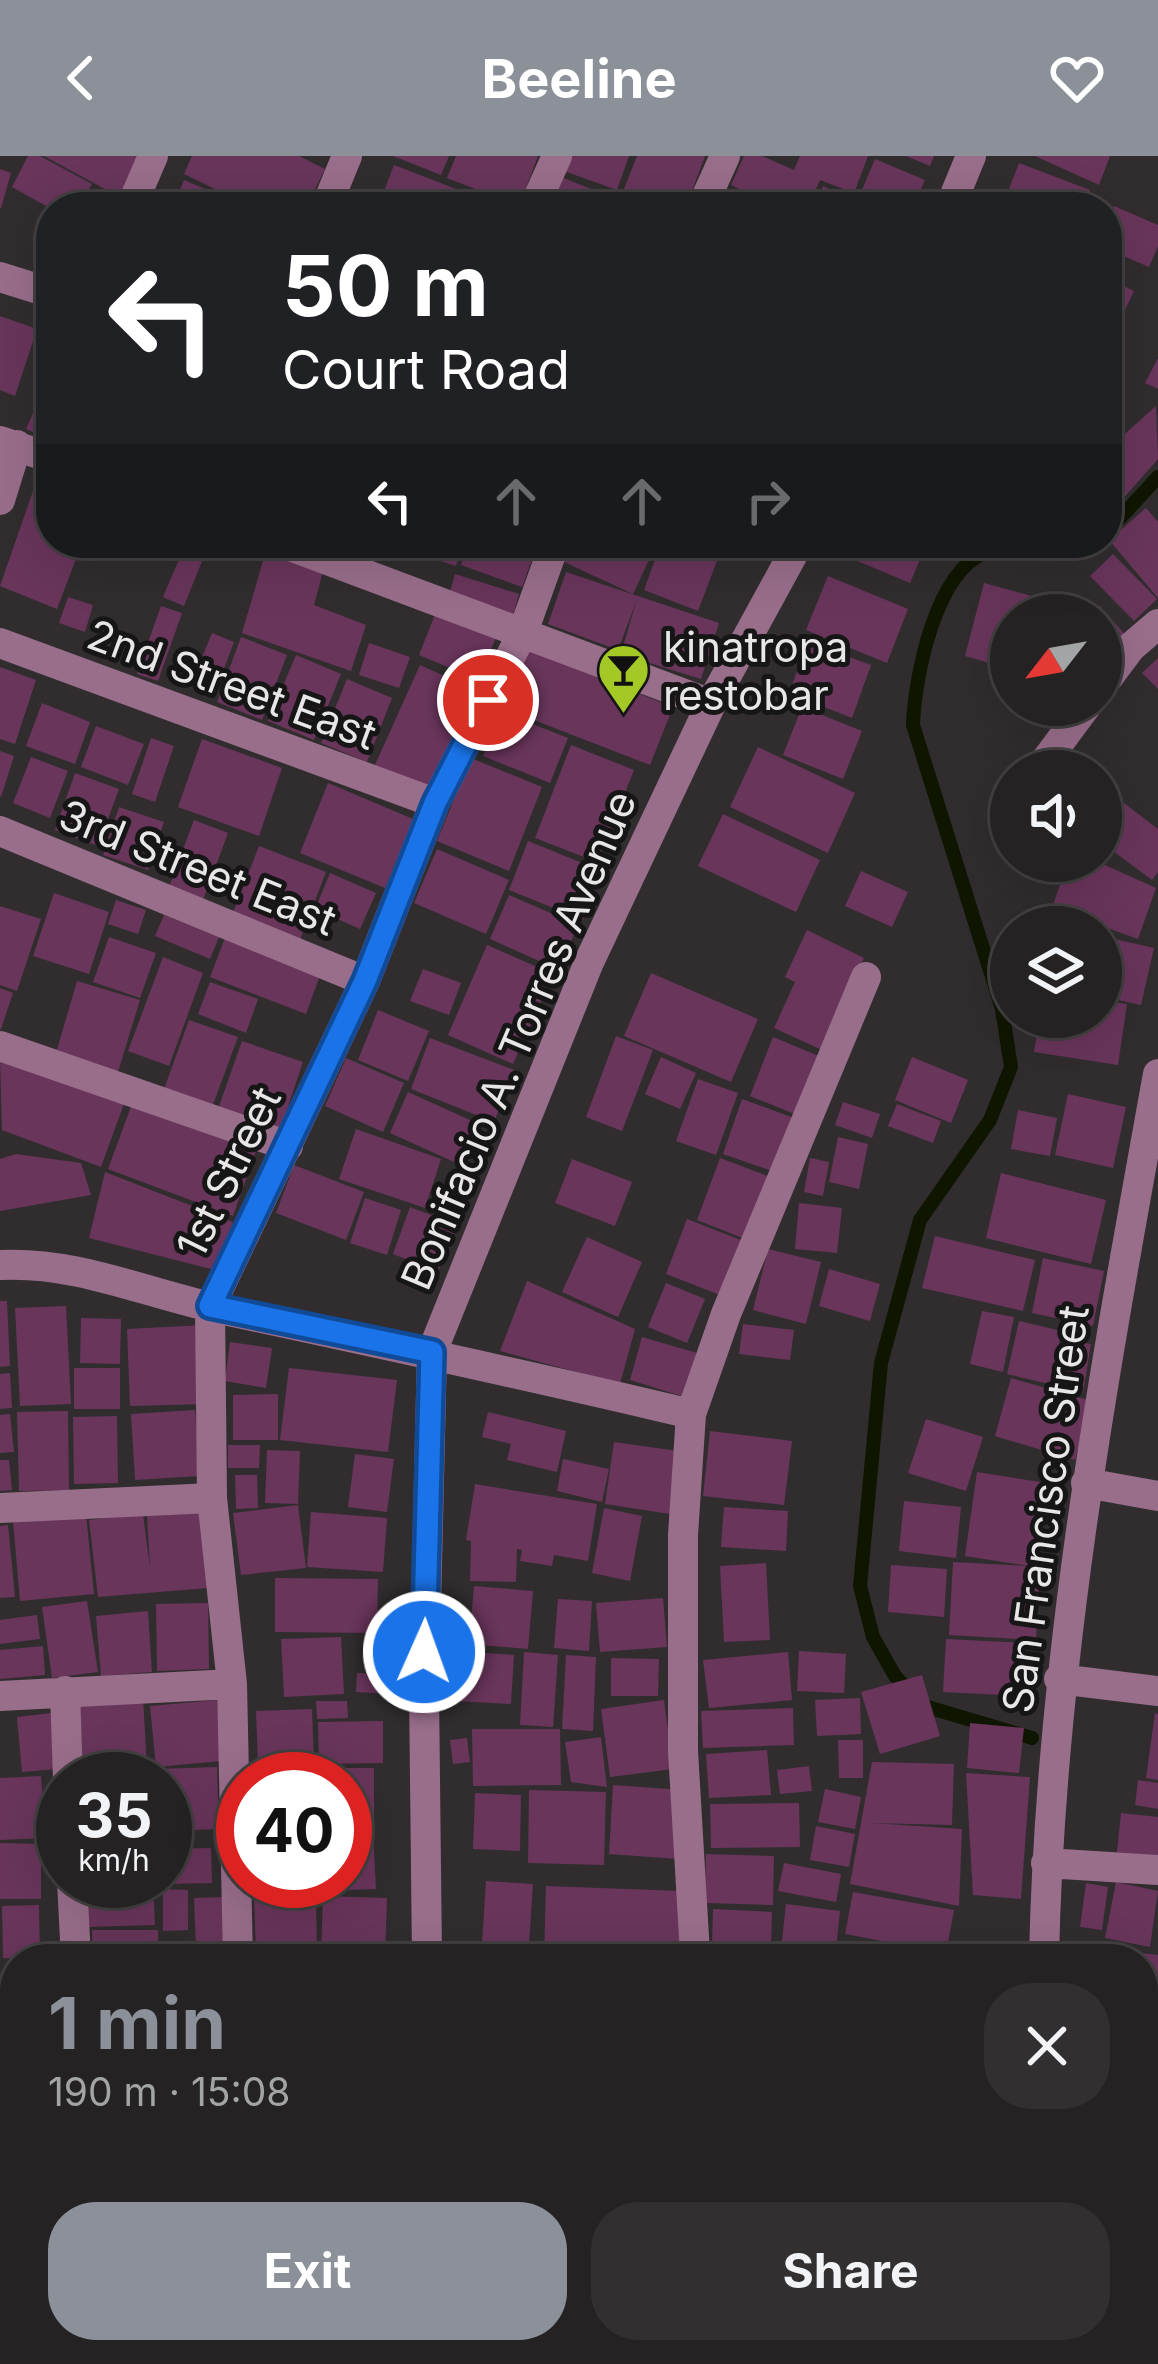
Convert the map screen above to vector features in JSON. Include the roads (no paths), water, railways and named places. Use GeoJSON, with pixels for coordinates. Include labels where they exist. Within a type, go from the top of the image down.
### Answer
{"type":"FeatureCollection","features":[{"type":"Feature","properties":{"kind":"street"},"geometry":{"type":"LineString","coordinates":[[137,192],[153,156]]}},
{"type":"Feature","properties":{"kind":"street"},"geometry":{"type":"LineString","coordinates":[[332,192],[347,156]]}},
{"type":"Feature","properties":{"kind":"street"},"geometry":{"type":"LineString","coordinates":[[541,192],[557,156]]}},
{"type":"Feature","properties":{"kind":"street"},"geometry":{"type":"LineString","coordinates":[[709,192],[725,156]]}},
{"type":"Feature","properties":{"kind":"street"},"geometry":{"type":"LineString","coordinates":[[956,192],[970,156]]}},
{"type":"Feature","properties":{"kind":"street"},"geometry":{"type":"LineString","coordinates":[[0,277],[36,288]]}},
{"type":"Feature","properties":{"kind":"street"},"geometry":{"type":"LineString","coordinates":[[0,500],[8,443]]}},
{"type":"Feature","properties":{"kind":"street"},"geometry":{"type":"LineString","coordinates":[[323,558],[711,704]]}},
{"type":"Feature","properties":{"kind":"street","name":"1st Street"},"geometry":{"type":"LineString","coordinates":[[238,1944],[232,1684],[212,1498],[210,1306],[365,981],[435,803],[523,632],[550,558]]}},
{"type":"Feature","properties":{"kind":"street","name":"Bonifacio A. Torres Avenue"},"geometry":{"type":"LineString","coordinates":[[427,1944],[424,1690],[432,1352],[589,962],[711,704],[791,558]]}},
{"type":"Feature","properties":{"kind":"street"},"geometry":{"type":"LineString","coordinates":[[1122,659],[1158,624]]}},
{"type":"Feature","properties":{"kind":"street","name":"2nd Street East"},"geometry":{"type":"LineString","coordinates":[[0,643],[435,803]]}},
{"type":"Feature","properties":{"kind":"street"},"geometry":{"type":"LineString","coordinates":[[1054,750],[1072,726]]}},
{"type":"Feature","properties":{"kind":"street","name":"3rd Street East"},"geometry":{"type":"LineString","coordinates":[[0,832],[365,981]]}},
{"type":"Feature","properties":{"kind":"street"},"geometry":{"type":"LineString","coordinates":[[694,1944],[683,1730],[682,1535],[691,1414],[734,1294],[866,977]]}},
{"type":"Feature","properties":{"kind":"street"},"geometry":{"type":"LineString","coordinates":[[0,1046],[289,1146]]}},
{"type":"Feature","properties":{"kind":"street","name":"San Francisco Street"},"geometry":{"type":"LineString","coordinates":[[1044,1944],[1059,1678],[1086,1483],[1158,1074]]}},
{"type":"Feature","properties":{"kind":"street"},"geometry":{"type":"LineString","coordinates":[[0,1265],[80,1270],[210,1306],[432,1352],[691,1414]]}},
{"type":"Feature","properties":{"kind":"street"},"geometry":{"type":"LineString","coordinates":[[1086,1483],[1158,1496]]}},
{"type":"Feature","properties":{"kind":"street"},"geometry":{"type":"LineString","coordinates":[[0,1508],[212,1498]]}},
{"type":"Feature","properties":{"kind":"street"},"geometry":{"type":"LineString","coordinates":[[1059,1678],[1158,1691]]}},
{"type":"Feature","properties":{"kind":"street"},"geometry":{"type":"LineString","coordinates":[[0,1696],[232,1684]]}},
{"type":"Feature","properties":{"kind":"street"},"geometry":{"type":"LineString","coordinates":[[65,1691],[67,1752]]}},
{"type":"Feature","properties":{"kind":"street"},"geometry":{"type":"LineString","coordinates":[[1046,1863],[1158,1870]]}},
{"type":"Feature","properties":{"kind":"street"},"geometry":{"type":"LineString","coordinates":[[74,1908],[75,1944]]}},
{"type":"Feature","properties":{"kind":"waterway"},"geometry":{"type":"LineString","coordinates":[[1122,516],[1158,477]]}},
{"type":"Feature","properties":{"kind":"waterway"},"geometry":{"type":"LineString","coordinates":[[976,558],[953,581],[931,628],[913,725],[1002,1009],[1011,1067],[990,1120],[920,1220],[881,1363],[860,1586],[873,1637],[895,1676],[924,1706],[1032,1738]]}},
{"type":"Feature","properties":{"kind":"place","name":"kinatropa restobar"},"geometry":{"type":"Point","coordinates":[624,716]}}]}
